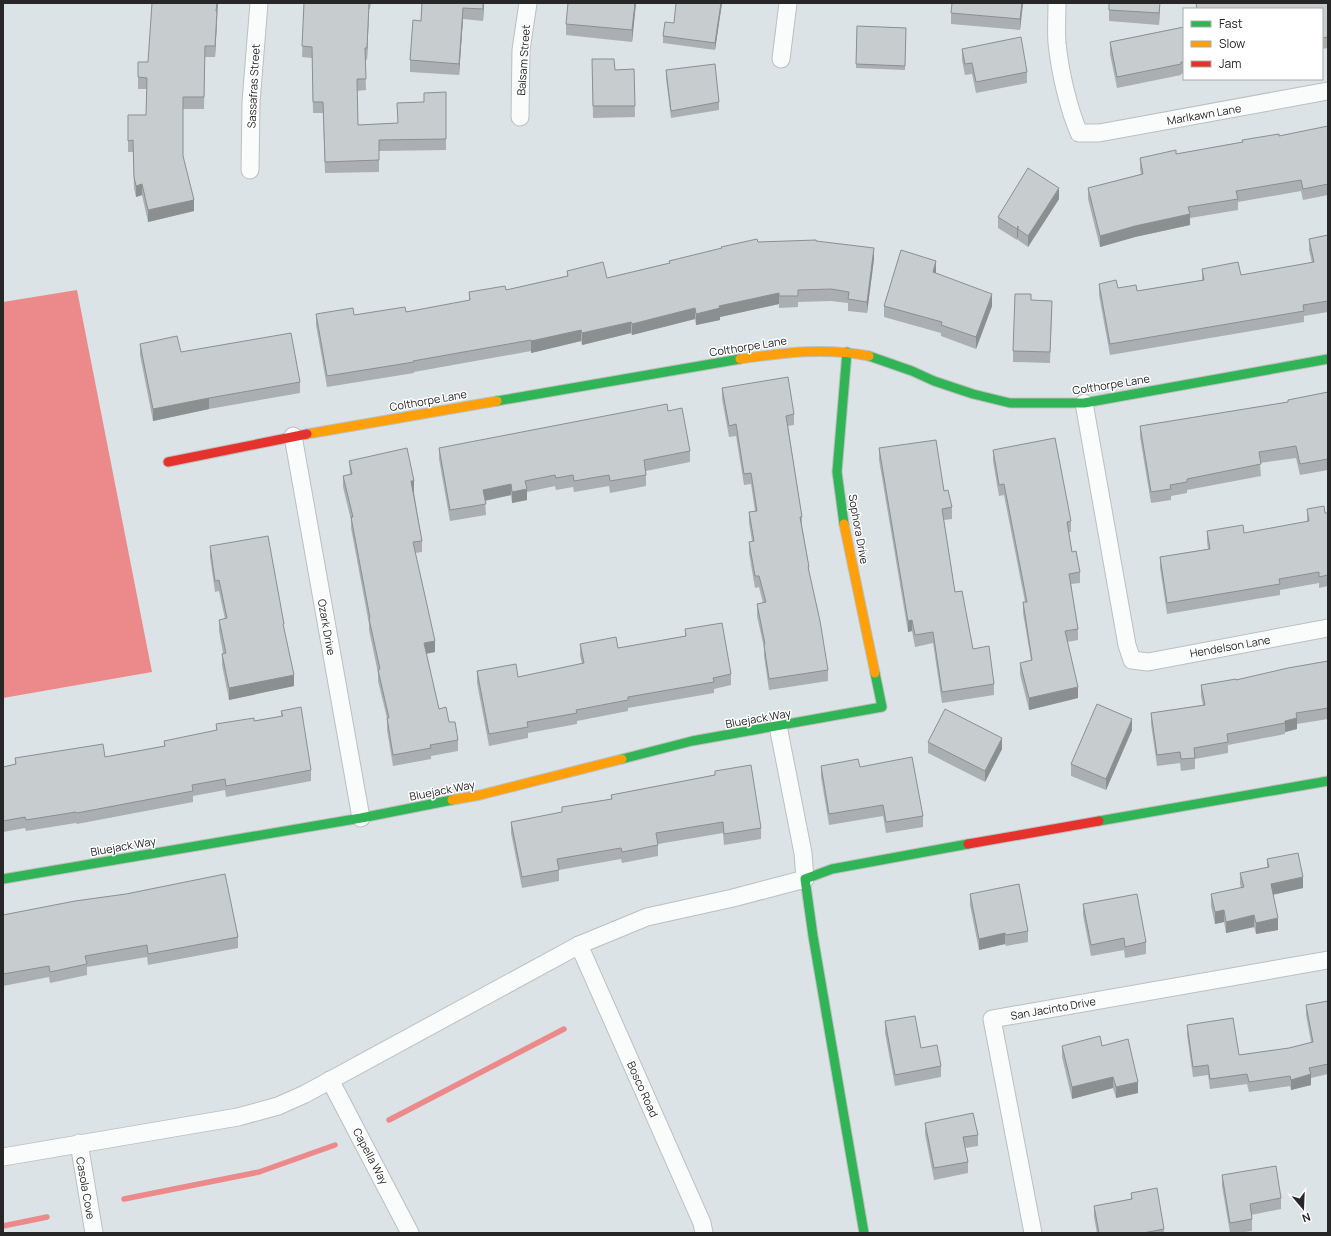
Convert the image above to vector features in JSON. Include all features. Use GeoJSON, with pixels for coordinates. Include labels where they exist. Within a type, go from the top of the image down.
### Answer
{"type":"FeatureCollection","features":[{"type":"Feature","properties":{"kind":"street","name":"Sassafras Street"},"geometry":{"type":"LineString","coordinates":[[250,170],[251,102],[259,3]]}},
{"type":"Feature","properties":{"kind":"street","name":"Balsam Street"},"geometry":{"type":"LineString","coordinates":[[520,117],[521,50],[528,3]]}},
{"type":"Feature","properties":{"kind":"street"},"geometry":{"type":"LineString","coordinates":[[781,59],[788,3]]}},
{"type":"Feature","properties":{"kind":"street","name":"Marlkawn Lane"},"geometry":{"type":"LineString","coordinates":[[1057,3],[1057,43],[1072,117],[1079,133],[1099,133],[1328,91]]}},
{"type":"Feature","properties":{"kind":"street","name":"Colthorpe Lane"},"geometry":{"type":"LineString","coordinates":[[168,462],[293,436],[730,360],[799,351],[847,352],[868,356],[973,394],[1010,403],[1048,404],[1084,402],[1328,359]]}},
{"type":"Feature","properties":{"kind":"street","name":"Sophora Drive"},"geometry":{"type":"LineString","coordinates":[[847,352],[837,472],[842,513],[882,707]]}},
{"type":"Feature","properties":{"kind":"street","name":"Hendelson Lane"},"geometry":{"type":"LineString","coordinates":[[1084,402],[1127,645],[1132,660],[1148,662],[1328,628]]}},
{"type":"Feature","properties":{"kind":"street","name":"Ozark Drive"},"geometry":{"type":"LineString","coordinates":[[293,436],[361,818]]}},
{"type":"Feature","properties":{"kind":"street","name":"Bluejack Way"},"geometry":{"type":"LineString","coordinates":[[3,879],[361,818],[480,795],[692,741],[882,707]]}},
{"type":"Feature","properties":{"kind":"street"},"geometry":{"type":"LineString","coordinates":[[778,726],[802,853],[813,936],[864,1233]]}},
{"type":"Feature","properties":{"kind":"street"},"geometry":{"type":"LineString","coordinates":[[3,1157],[238,1117],[278,1106],[305,1094],[579,945],[648,917],[734,898],[805,879],[832,869],[1328,781]]}},
{"type":"Feature","properties":{"kind":"street","name":"Bosco Road"},"geometry":{"type":"LineString","coordinates":[[579,945],[702,1223],[704,1233]]}},
{"type":"Feature","properties":{"kind":"street","name":"San Jacinto Drive"},"geometry":{"type":"LineString","coordinates":[[1033,1233],[992,1019],[1328,960]]}},
{"type":"Feature","properties":{"kind":"street","name":"Capella Way"},"geometry":{"type":"LineString","coordinates":[[330,1080],[410,1233]]}},
{"type":"Feature","properties":{"kind":"street","name":"Casola Cove"},"geometry":{"type":"LineString","coordinates":[[79,1143],[94,1233]]}},
{"type":"Feature","properties":{"kind":"shaded area"},"geometry":{"type":"Polygon","coordinates":[[[77,290],[152,672],[3,698],[3,302],[77,290]]]}},
{"type":"Feature","properties":{"kind":"building"},"geometry":{"type":"Polygon","coordinates":[[[152,3],[217,3],[217,11],[215,46],[205,46],[204,97],[183,97],[183,156],[194,200],[148,210],[142,184],[136,186],[134,177],[133,140],[128,141],[128,115],[146,115],[147,78],[138,77],[138,62],[148,62],[152,3]]]}},
{"type":"Feature","properties":{"kind":"building"},"geometry":{"type":"Polygon","coordinates":[[[304,3],[369,3],[367,48],[365,48],[366,79],[357,79],[358,125],[398,123],[397,103],[424,102],[424,93],[446,92],[446,139],[379,140],[379,160],[325,162],[323,102],[313,102],[312,47],[302,46],[304,3]]]}},
{"type":"Feature","properties":{"kind":"building"},"geometry":{"type":"Polygon","coordinates":[[[422,3],[483,3],[483,9],[463,8],[459,64],[410,60],[413,20],[421,21],[422,3]]]}},
{"type":"Feature","properties":{"kind":"building"},"geometry":{"type":"Polygon","coordinates":[[[568,3],[635,3],[632,30],[566,24],[568,3]]]}},
{"type":"Feature","properties":{"kind":"building"},"geometry":{"type":"Polygon","coordinates":[[[676,3],[721,3],[715,43],[663,36],[665,22],[674,23],[676,3]]]}},
{"type":"Feature","properties":{"kind":"building"},"geometry":{"type":"Polygon","coordinates":[[[952,3],[1022,3],[1020,19],[951,13],[952,3]]]}},
{"type":"Feature","properties":{"kind":"building"},"geometry":{"type":"Polygon","coordinates":[[[1109,3],[1160,3],[1159,13],[1109,10],[1109,3]]]}},
{"type":"Feature","properties":{"kind":"building"},"geometry":{"type":"Polygon","coordinates":[[[1196,3],[1328,3],[1328,37],[1323,38],[1323,8],[1197,8],[1196,3]]]}},
{"type":"Feature","properties":{"kind":"building"},"geometry":{"type":"Polygon","coordinates":[[[857,26],[906,28],[905,66],[856,64],[857,26]]]}},
{"type":"Feature","properties":{"kind":"building"},"geometry":{"type":"Polygon","coordinates":[[[1183,27],[1183,62],[1181,62],[1181,64],[1117,77],[1110,42],[1183,27]]]}},
{"type":"Feature","properties":{"kind":"building"},"geometry":{"type":"Polygon","coordinates":[[[1021,37],[1027,72],[976,82],[972,63],[965,64],[962,49],[1021,37]]]}},
{"type":"Feature","properties":{"kind":"building"},"geometry":{"type":"Polygon","coordinates":[[[592,59],[614,59],[615,70],[634,69],[635,106],[593,106],[592,59]]]}},
{"type":"Feature","properties":{"kind":"building"},"geometry":{"type":"Polygon","coordinates":[[[715,64],[719,102],[671,111],[666,70],[715,64]]]}},
{"type":"Feature","properties":{"kind":"building"},"geometry":{"type":"Polygon","coordinates":[[[1328,126],[1328,184],[1303,189],[1301,180],[1236,191],[1238,199],[1188,207],[1190,214],[1135,226],[1100,236],[1088,188],[1143,174],[1140,158],[1176,150],[1176,154],[1243,142],[1242,140],[1279,134],[1279,136],[1328,126]]]}},
{"type":"Feature","properties":{"kind":"building"},"geometry":{"type":"Polygon","coordinates":[[[1028,168],[1059,188],[1028,236],[1018,229],[1018,226],[1017,229],[998,217],[1028,168]]]}},
{"type":"Feature","properties":{"kind":"building"},"geometry":{"type":"Polygon","coordinates":[[[1328,235],[1328,301],[1303,305],[1304,311],[1110,344],[1099,284],[1116,280],[1118,288],[1136,285],[1137,291],[1204,280],[1202,269],[1238,262],[1241,275],[1314,262],[1309,239],[1328,235]]]}},
{"type":"Feature","properties":{"kind":"building"},"geometry":{"type":"Polygon","coordinates":[[[757,239],[758,242],[816,240],[874,248],[867,302],[848,299],[849,292],[831,289],[798,290],[798,296],[779,296],[779,293],[719,306],[720,308],[696,314],[695,308],[632,324],[631,322],[582,333],[581,330],[531,341],[327,376],[316,314],[353,308],[354,315],[405,307],[406,312],[470,300],[469,292],[505,286],[506,290],[568,276],[567,271],[603,262],[607,278],[670,263],[669,261],[757,239]]]}},
{"type":"Feature","properties":{"kind":"building"},"geometry":{"type":"Polygon","coordinates":[[[901,250],[936,261],[933,272],[992,294],[976,337],[941,325],[942,322],[884,306],[901,250]]]}},
{"type":"Feature","properties":{"kind":"building"},"geometry":{"type":"Polygon","coordinates":[[[1015,294],[1031,294],[1031,300],[1052,301],[1050,352],[1013,351],[1015,294]]]}},
{"type":"Feature","properties":{"kind":"building"},"geometry":{"type":"Polygon","coordinates":[[[291,333],[300,382],[153,409],[140,344],[177,336],[181,352],[291,333]]]}},
{"type":"Feature","properties":{"kind":"building"},"geometry":{"type":"Polygon","coordinates":[[[788,377],[794,414],[786,416],[802,517],[800,517],[808,567],[820,621],[828,670],[769,679],[765,644],[757,604],[766,602],[759,576],[755,576],[749,542],[754,541],[749,512],[757,511],[751,473],[744,474],[736,424],[729,426],[722,388],[788,377]]]}},
{"type":"Feature","properties":{"kind":"building"},"geometry":{"type":"Polygon","coordinates":[[[1328,392],[1328,459],[1300,464],[1296,446],[1259,452],[1261,464],[1187,479],[1187,482],[1170,485],[1171,489],[1151,492],[1140,426],[1288,402],[1288,400],[1328,392]]]}},
{"type":"Feature","properties":{"kind":"building"},"geometry":{"type":"Polygon","coordinates":[[[667,404],[668,411],[682,408],[690,451],[644,460],[646,475],[610,481],[609,475],[574,481],[573,475],[556,478],[555,475],[525,481],[527,489],[512,492],[511,484],[483,490],[486,504],[450,510],[439,448],[667,404]]]}},
{"type":"Feature","properties":{"kind":"building"},"geometry":{"type":"Polygon","coordinates":[[[1055,438],[1071,521],[1067,522],[1072,552],[1076,551],[1080,572],[1069,574],[1078,629],[1065,631],[1078,687],[1029,698],[1020,663],[1032,660],[1023,602],[1027,602],[1004,484],[999,485],[993,450],[1055,438]]]}},
{"type":"Feature","properties":{"kind":"building"},"geometry":{"type":"Polygon","coordinates":[[[936,440],[944,491],[948,490],[952,507],[942,509],[955,592],[962,591],[973,649],[989,646],[994,684],[942,692],[933,632],[915,635],[912,620],[908,621],[879,448],[936,440]]]}},
{"type":"Feature","properties":{"kind":"building"},"geometry":{"type":"Polygon","coordinates":[[[407,448],[414,481],[411,481],[422,541],[413,542],[435,641],[424,643],[439,709],[446,707],[449,722],[455,722],[458,740],[430,745],[431,748],[393,755],[387,718],[389,718],[378,670],[380,669],[369,619],[351,517],[353,517],[343,476],[352,474],[349,461],[407,448]]]}},
{"type":"Feature","properties":{"kind":"building"},"geometry":{"type":"Polygon","coordinates":[[[1324,506],[1325,513],[1328,513],[1328,575],[1319,577],[1319,572],[1279,579],[1280,584],[1167,603],[1160,557],[1210,549],[1207,531],[1243,525],[1244,533],[1309,521],[1307,509],[1324,506]]]}},
{"type":"Feature","properties":{"kind":"building"},"geometry":{"type":"Polygon","coordinates":[[[268,536],[283,624],[294,675],[229,688],[222,654],[226,653],[219,620],[227,618],[219,580],[215,581],[210,546],[268,536]]]}},
{"type":"Feature","properties":{"kind":"building"},"geometry":{"type":"Polygon","coordinates":[[[722,623],[731,674],[713,678],[714,682],[628,697],[628,700],[576,710],[577,713],[527,722],[528,727],[489,734],[477,671],[516,664],[518,677],[584,663],[580,644],[616,637],[618,648],[686,636],[685,629],[722,623]]]}},
{"type":"Feature","properties":{"kind":"building"},"geometry":{"type":"Polygon","coordinates":[[[1328,661],[1328,708],[1296,713],[1297,718],[1285,721],[1285,723],[1227,734],[1228,742],[1194,748],[1195,758],[1181,759],[1180,752],[1157,755],[1151,713],[1205,705],[1201,685],[1236,680],[1288,668],[1328,661]]]}},
{"type":"Feature","properties":{"kind":"building"},"geometry":{"type":"Polygon","coordinates":[[[1097,704],[1132,719],[1106,779],[1071,764],[1097,704]]]}},
{"type":"Feature","properties":{"kind":"building"},"geometry":{"type":"Polygon","coordinates":[[[301,707],[311,770],[226,786],[225,779],[192,785],[193,791],[77,813],[26,820],[25,817],[3,821],[3,767],[16,764],[15,758],[103,744],[105,757],[165,746],[164,741],[217,730],[216,724],[254,718],[254,721],[283,716],[281,711],[301,707]]]}},
{"type":"Feature","properties":{"kind":"building"},"geometry":{"type":"Polygon","coordinates":[[[945,709],[1002,738],[985,771],[928,742],[945,709]]]}},
{"type":"Feature","properties":{"kind":"building"},"geometry":{"type":"Polygon","coordinates":[[[912,757],[923,816],[886,822],[883,805],[829,814],[821,766],[858,759],[860,767],[912,757]]]}},
{"type":"Feature","properties":{"kind":"building"},"geometry":{"type":"Polygon","coordinates":[[[751,765],[761,828],[724,834],[723,822],[656,833],[658,845],[622,852],[621,848],[557,859],[559,870],[522,877],[511,822],[562,812],[562,807],[612,799],[611,795],[715,775],[715,771],[751,765]]]}},
{"type":"Feature","properties":{"kind":"building"},"geometry":{"type":"Polygon","coordinates":[[[1298,853],[1303,877],[1271,884],[1278,918],[1256,923],[1254,915],[1226,922],[1224,910],[1215,912],[1211,894],[1244,887],[1240,873],[1269,867],[1267,859],[1298,853]]]}},
{"type":"Feature","properties":{"kind":"building"},"geometry":{"type":"Polygon","coordinates":[[[225,874],[238,937],[148,954],[147,945],[85,956],[87,964],[50,972],[49,966],[3,974],[3,915],[75,901],[126,894],[225,874]]]}},
{"type":"Feature","properties":{"kind":"building"},"geometry":{"type":"Polygon","coordinates":[[[1019,884],[1028,931],[1006,935],[1005,933],[979,939],[970,894],[1019,884]]]}},
{"type":"Feature","properties":{"kind":"building"},"geometry":{"type":"Polygon","coordinates":[[[1137,894],[1146,942],[1125,947],[1124,938],[1091,945],[1083,904],[1137,894]]]}},
{"type":"Feature","properties":{"kind":"building"},"geometry":{"type":"Polygon","coordinates":[[[1328,1001],[1328,1064],[1309,1068],[1311,1074],[1291,1080],[1290,1076],[1249,1082],[1247,1074],[1210,1079],[1208,1065],[1193,1067],[1187,1025],[1233,1018],[1239,1055],[1289,1048],[1313,1042],[1306,1005],[1328,1001]]]}},
{"type":"Feature","properties":{"kind":"building"},"geometry":{"type":"Polygon","coordinates":[[[915,1016],[921,1048],[937,1045],[941,1066],[895,1075],[885,1021],[915,1016]]]}},
{"type":"Feature","properties":{"kind":"building"},"geometry":{"type":"Polygon","coordinates":[[[1100,1036],[1102,1046],[1128,1039],[1138,1082],[1116,1087],[1113,1077],[1072,1087],[1062,1046],[1100,1036]]]}},
{"type":"Feature","properties":{"kind":"building"},"geometry":{"type":"Polygon","coordinates":[[[973,1113],[978,1135],[963,1137],[968,1162],[934,1168],[925,1123],[973,1113]]]}},
{"type":"Feature","properties":{"kind":"building"},"geometry":{"type":"Polygon","coordinates":[[[1276,1166],[1281,1198],[1250,1204],[1252,1219],[1230,1223],[1222,1175],[1276,1166]]]}},
{"type":"Feature","properties":{"kind":"building"},"geometry":{"type":"Polygon","coordinates":[[[1157,1188],[1164,1229],[1143,1233],[1099,1233],[1094,1206],[1132,1199],[1131,1193],[1157,1188]]]}},
{"type":"Feature","properties":{"kind":"waterway"},"geometry":{"type":"LineString","coordinates":[[389,1120],[564,1029]]}},
{"type":"Feature","properties":{"kind":"waterway"},"geometry":{"type":"LineString","coordinates":[[124,1199],[259,1172],[335,1145]]}},
{"type":"Feature","properties":{"kind":"waterway"},"geometry":{"type":"LineString","coordinates":[[3,1226],[47,1217]]}},
{"type":"Feature","properties":{"kind":"traffic: fast"},"geometry":{"type":"LineString","coordinates":[[844,524],[837,472],[847,352]]}},
{"type":"Feature","properties":{"kind":"traffic: fast"},"geometry":{"type":"LineString","coordinates":[[869,356],[912,371],[934,381],[973,394],[1010,403],[1084,403],[1328,359]]}},
{"type":"Feature","properties":{"kind":"traffic: fast"},"geometry":{"type":"LineString","coordinates":[[497,401],[740,359]]}},
{"type":"Feature","properties":{"kind":"traffic: fast"},"geometry":{"type":"LineString","coordinates":[[622,759],[692,741],[882,707],[875,673]]}},
{"type":"Feature","properties":{"kind":"traffic: fast"},"geometry":{"type":"LineString","coordinates":[[1099,821],[1328,781]]}},
{"type":"Feature","properties":{"kind":"traffic: fast"},"geometry":{"type":"LineString","coordinates":[[3,879],[361,818],[452,800]]}},
{"type":"Feature","properties":{"kind":"traffic: fast"},"geometry":{"type":"LineString","coordinates":[[864,1233],[813,936],[805,879],[832,869],[968,844]]}},
{"type":"Feature","properties":{"kind":"traffic: slow"},"geometry":{"type":"LineString","coordinates":[[740,359],[820,351],[853,353],[869,356]]}},
{"type":"Feature","properties":{"kind":"traffic: slow"},"geometry":{"type":"LineString","coordinates":[[307,434],[497,401]]}},
{"type":"Feature","properties":{"kind":"traffic: slow"},"geometry":{"type":"LineString","coordinates":[[844,524],[875,673]]}},
{"type":"Feature","properties":{"kind":"traffic: slow"},"geometry":{"type":"LineString","coordinates":[[452,800],[480,795],[622,759]]}},
{"type":"Feature","properties":{"kind":"traffic: jam"},"geometry":{"type":"LineString","coordinates":[[168,462],[307,434]]}},
{"type":"Feature","properties":{"kind":"traffic: jam"},"geometry":{"type":"LineString","coordinates":[[968,844],[1099,821]]}}]}
